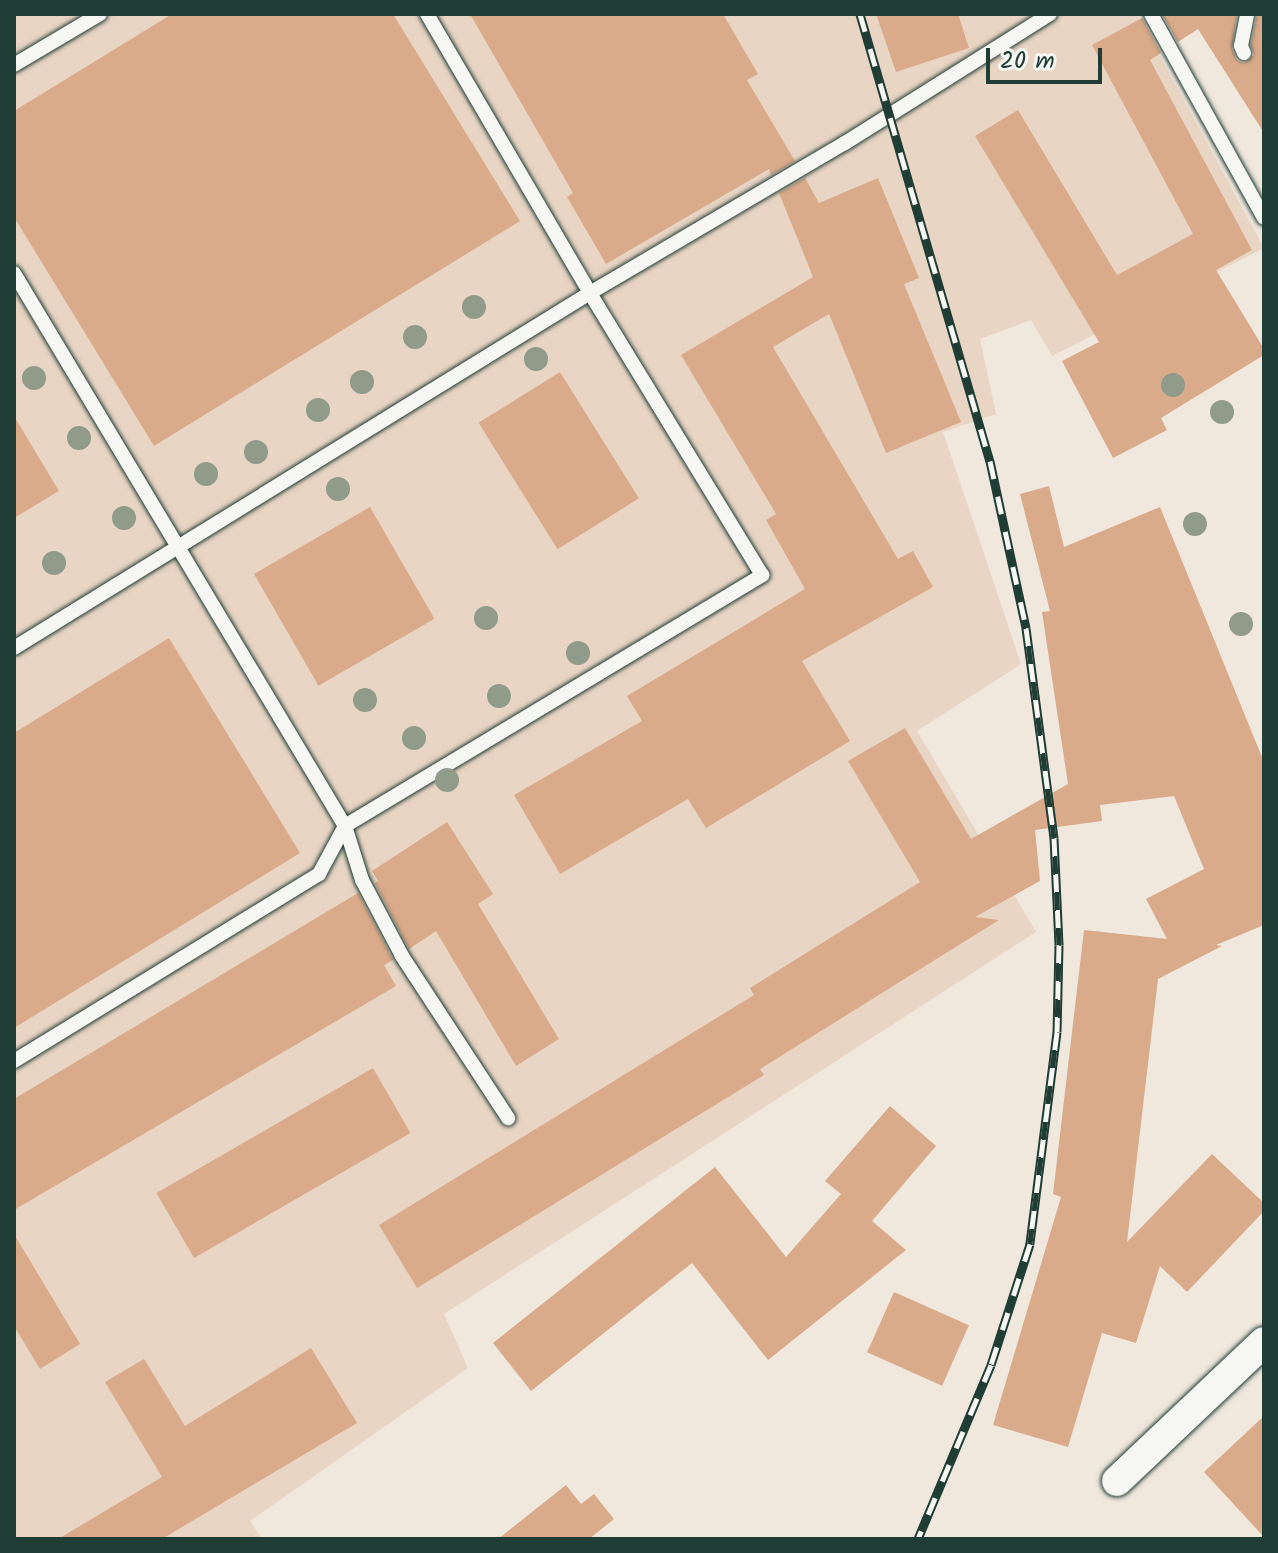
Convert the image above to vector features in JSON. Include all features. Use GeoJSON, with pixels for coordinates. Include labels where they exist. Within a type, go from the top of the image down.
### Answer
{"type":"FeatureCollection","features":[{"type":"Feature","properties":{"kind":"street"},"geometry":{"type":"LineString","coordinates":[[1117,1481],[1264,1342]]}},
{"type":"Feature","properties":{"kind":"lane"},"geometry":{"type":"LineString","coordinates":[[14,65],[100,14]]}},
{"type":"Feature","properties":{"kind":"lane"},"geometry":{"type":"LineString","coordinates":[[14,1061],[319,874],[345,826],[762,575],[590,293],[427,14]]}},
{"type":"Feature","properties":{"kind":"lane"},"geometry":{"type":"LineString","coordinates":[[14,648],[590,293],[845,143],[1050,14]]}},
{"type":"Feature","properties":{"kind":"lane"},"geometry":{"type":"LineString","coordinates":[[1151,14],[1264,218]]}},
{"type":"Feature","properties":{"kind":"lane"},"geometry":{"type":"LineString","coordinates":[[1244,53],[1241,46],[1247,14]]}},
{"type":"Feature","properties":{"kind":"lane"},"geometry":{"type":"LineString","coordinates":[[14,273],[345,826],[362,880],[402,956],[508,1118]]}},
{"type":"Feature","properties":{"kind":"shaded area"},"geometry":{"type":"Polygon","coordinates":[[[14,14],[1137,14],[1264,248],[1052,356],[1031,320],[980,339],[996,414],[943,432],[1021,664],[917,731],[1036,932],[444,1314],[468,1368],[250,1521],[262,1539],[14,1539],[14,14]]]}},
{"type":"Feature","properties":{"kind":"building"},"geometry":{"type":"Polygon","coordinates":[[[172,14],[393,14],[520,221],[154,446],[14,217],[14,111],[172,14]]]}},
{"type":"Feature","properties":{"kind":"building"},"geometry":{"type":"Polygon","coordinates":[[[470,14],[723,14],[758,74],[747,80],[795,161],[771,175],[769,169],[606,264],[567,197],[573,193],[470,14]]]}},
{"type":"Feature","properties":{"kind":"building"},"geometry":{"type":"Polygon","coordinates":[[[876,14],[958,14],[969,48],[896,72],[876,14]]]}},
{"type":"Feature","properties":{"kind":"building"},"geometry":{"type":"Polygon","coordinates":[[[1162,14],[1237,14],[1232,49],[1237,60],[1244,63],[1254,55],[1251,45],[1257,14],[1264,14],[1264,133],[1198,29],[1178,42],[1162,14]]]}},
{"type":"Feature","properties":{"kind":"building"},"geometry":{"type":"Polygon","coordinates":[[[1142,18],[1161,53],[1150,60],[1252,250],[1216,270],[1264,349],[1264,355],[1161,418],[1167,430],[1113,458],[1062,361],[1099,342],[975,136],[1018,110],[1117,275],[1193,234],[1092,45],[1142,18]]]}},
{"type":"Feature","properties":{"kind":"building"},"geometry":{"type":"Polygon","coordinates":[[[805,178],[819,203],[878,178],[919,278],[904,284],[961,422],[886,453],[829,314],[773,347],[898,559],[913,551],[933,587],[802,661],[850,741],[706,828],[688,799],[560,874],[514,795],[642,721],[627,696],[805,589],[766,520],[776,514],[681,355],[813,277],[779,193],[805,178]]]}},
{"type":"Feature","properties":{"kind":"building"},"geometry":{"type":"Polygon","coordinates":[[[560,372],[639,498],[558,549],[479,423],[560,372]]]}},
{"type":"Feature","properties":{"kind":"building"},"geometry":{"type":"Polygon","coordinates":[[[14,416],[59,491],[14,518],[14,416]]]}},
{"type":"Feature","properties":{"kind":"building"},"geometry":{"type":"Polygon","coordinates":[[[1049,486],[1064,547],[1160,507],[1264,762],[1264,925],[1216,945],[1222,946],[1158,979],[1127,1242],[1212,1154],[1264,1203],[1264,1211],[1187,1292],[1160,1266],[1136,1343],[1102,1333],[1068,1447],[993,1425],[1061,1197],[1053,1194],[1084,930],[1167,939],[1146,899],[1204,869],[1174,796],[1100,805],[1102,821],[1035,830],[1040,881],[975,917],[999,920],[760,1069],[764,1075],[417,1288],[379,1225],[754,995],[750,988],[920,882],[848,761],[905,728],[971,839],[1068,784],[1042,612],[1050,611],[1020,494],[1049,486]]]}},
{"type":"Feature","properties":{"kind":"building"},"geometry":{"type":"Polygon","coordinates":[[[370,507],[435,619],[318,686],[254,574],[370,507]]]}},
{"type":"Feature","properties":{"kind":"building"},"geometry":{"type":"Polygon","coordinates":[[[169,638],[300,853],[14,1028],[14,733],[169,638]]]}},
{"type":"Feature","properties":{"kind":"building"},"geometry":{"type":"Polygon","coordinates":[[[447,822],[493,894],[478,904],[559,1039],[516,1066],[436,931],[409,949],[375,883],[378,881],[372,871],[447,822]]]}},
{"type":"Feature","properties":{"kind":"building"},"geometry":{"type":"Polygon","coordinates":[[[358,893],[393,960],[384,965],[396,986],[14,1210],[14,1099],[358,893]]]}},
{"type":"Feature","properties":{"kind":"building"},"geometry":{"type":"Polygon","coordinates":[[[373,1068],[410,1133],[194,1258],[156,1193],[373,1068]]]}},
{"type":"Feature","properties":{"kind":"building"},"geometry":{"type":"Polygon","coordinates":[[[890,1106],[936,1146],[872,1221],[906,1250],[768,1360],[692,1263],[531,1391],[493,1343],[715,1167],[786,1257],[841,1194],[825,1181],[890,1106]]]}},
{"type":"Feature","properties":{"kind":"building"},"geometry":{"type":"Polygon","coordinates":[[[14,1234],[80,1344],[40,1369],[14,1326],[14,1234]]]}},
{"type":"Feature","properties":{"kind":"building"},"geometry":{"type":"Polygon","coordinates":[[[894,1292],[969,1325],[942,1386],[867,1352],[894,1292]]]}},
{"type":"Feature","properties":{"kind":"building"},"geometry":{"type":"Polygon","coordinates":[[[311,1348],[357,1423],[162,1539],[58,1539],[162,1477],[105,1382],[144,1359],[185,1426],[311,1348]]]}},
{"type":"Feature","properties":{"kind":"building"},"geometry":{"type":"Polygon","coordinates":[[[1264,1416],[1264,1537],[1204,1472],[1264,1416]]]}},
{"type":"Feature","properties":{"kind":"building"},"geometry":{"type":"Polygon","coordinates":[[[566,1485],[581,1504],[594,1494],[614,1519],[589,1539],[498,1539],[566,1485]]]}},
{"type":"Feature","properties":{"kind":"railway"},"geometry":{"type":"LineString","coordinates":[[860,14],[990,461],[1026,628],[1054,838],[1059,945],[1057,1032],[1030,1244],[991,1365],[918,1539]]}}]}
